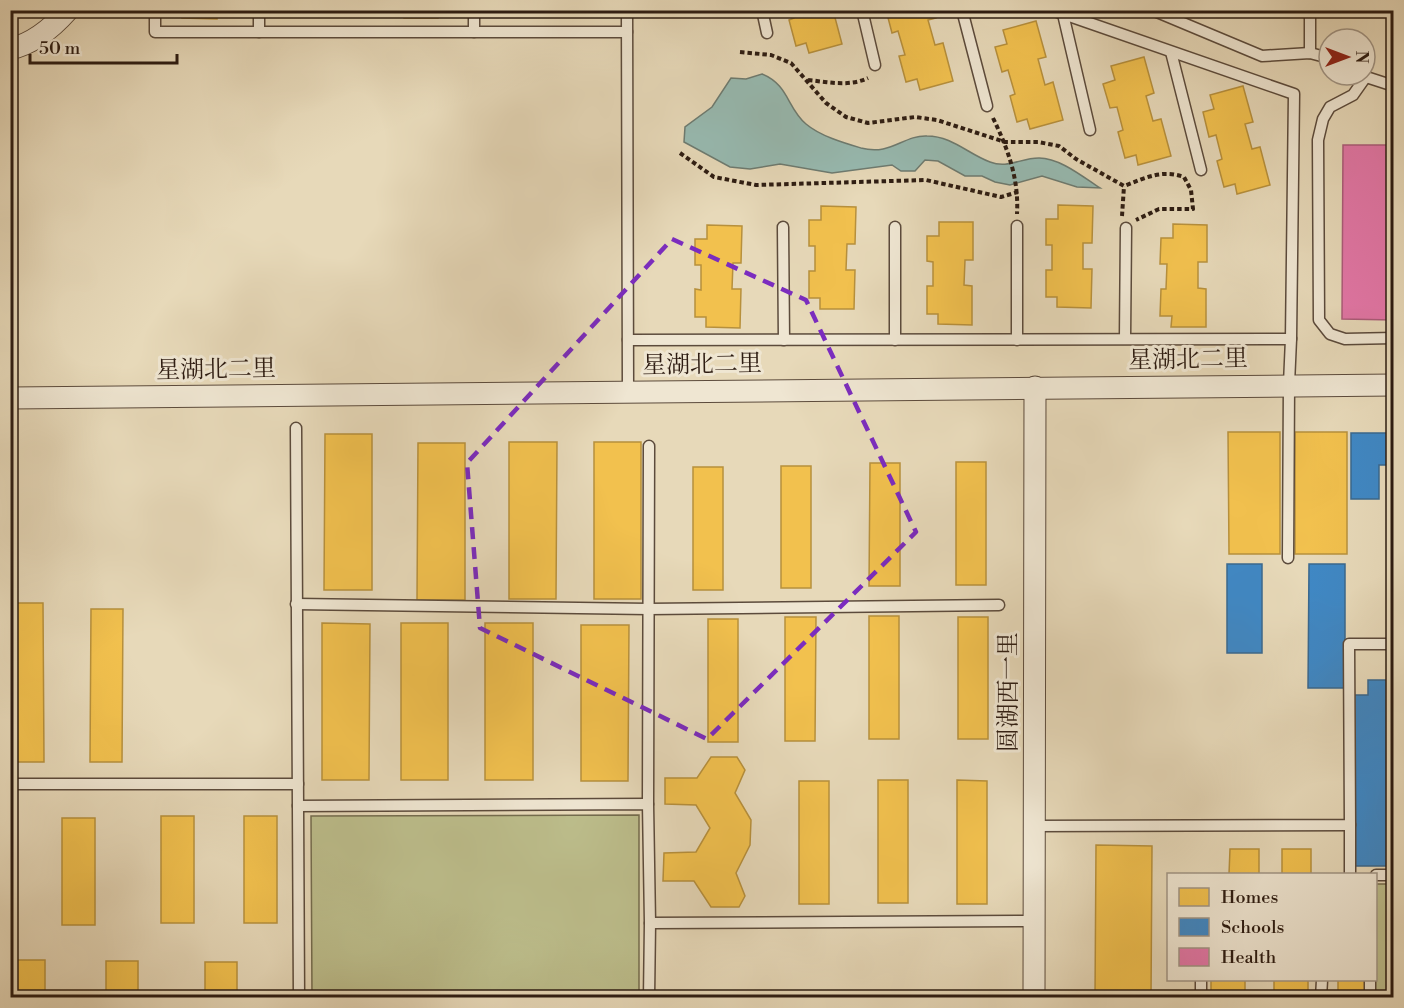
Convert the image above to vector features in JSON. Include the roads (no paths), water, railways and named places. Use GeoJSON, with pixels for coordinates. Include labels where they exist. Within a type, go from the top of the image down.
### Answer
{"type":"FeatureCollection","features":[{"type":"Feature","properties":{"kind":"street"},"geometry":{"type":"LineString","coordinates":[[10,49],[22,46],[58,22],[68,10]]}},
{"type":"Feature","properties":{"kind":"street","name":"星湖北二里"},"geometry":{"type":"LineString","coordinates":[[10,398],[1288,384],[1394,385]]}},
{"type":"Feature","properties":{"kind":"street","name":"圆湖西一里"},"geometry":{"type":"LineString","coordinates":[[1034,998],[1035,387]]}},
{"type":"Feature","properties":{"kind":"lane"},"geometry":{"type":"LineString","coordinates":[[155,10],[155,32],[627,32]]}},
{"type":"Feature","properties":{"kind":"lane"},"geometry":{"type":"LineString","coordinates":[[259,10],[259,32]]}},
{"type":"Feature","properties":{"kind":"lane"},"geometry":{"type":"LineString","coordinates":[[474,10],[474,32]]}},
{"type":"Feature","properties":{"kind":"lane"},"geometry":{"type":"LineString","coordinates":[[627,10],[628,392]]}},
{"type":"Feature","properties":{"kind":"lane"},"geometry":{"type":"LineString","coordinates":[[762,10],[767,33]]}},
{"type":"Feature","properties":{"kind":"lane"},"geometry":{"type":"LineString","coordinates":[[862,10],[875,65]]}},
{"type":"Feature","properties":{"kind":"lane"},"geometry":{"type":"LineString","coordinates":[[962,10],[987,106]]}},
{"type":"Feature","properties":{"kind":"lane"},"geometry":{"type":"LineString","coordinates":[[1152,10],[1262,56],[1310,52],[1317,54]]}},
{"type":"Feature","properties":{"kind":"lane"},"geometry":{"type":"LineString","coordinates":[[1310,10],[1310,52]]}},
{"type":"Feature","properties":{"kind":"lane"},"geometry":{"type":"LineString","coordinates":[[1058,12],[1294,94],[1292,339],[1288,384],[1288,558]]}},
{"type":"Feature","properties":{"kind":"lane"},"geometry":{"type":"LineString","coordinates":[[1058,12],[1090,130]]}},
{"type":"Feature","properties":{"kind":"lane"},"geometry":{"type":"LineString","coordinates":[[1171,52],[1201,170]]}},
{"type":"Feature","properties":{"kind":"lane"},"geometry":{"type":"LineString","coordinates":[[1377,81],[1394,86]]}},
{"type":"Feature","properties":{"kind":"lane"},"geometry":{"type":"LineString","coordinates":[[1357,87],[1353,95],[1330,107],[1323,119],[1318,140],[1319,320],[1330,334],[1345,339],[1394,338]]}},
{"type":"Feature","properties":{"kind":"lane"},"geometry":{"type":"LineString","coordinates":[[1017,226],[1017,340]]}},
{"type":"Feature","properties":{"kind":"lane"},"geometry":{"type":"LineString","coordinates":[[783,227],[784,340]]}},
{"type":"Feature","properties":{"kind":"lane"},"geometry":{"type":"LineString","coordinates":[[895,227],[895,340]]}},
{"type":"Feature","properties":{"kind":"lane"},"geometry":{"type":"LineString","coordinates":[[1125,338],[1126,228]]}},
{"type":"Feature","properties":{"kind":"lane"},"geometry":{"type":"LineString","coordinates":[[628,340],[1292,339]]}},
{"type":"Feature","properties":{"kind":"lane"},"geometry":{"type":"LineString","coordinates":[[296,428],[299,998]]}},
{"type":"Feature","properties":{"kind":"lane"},"geometry":{"type":"LineString","coordinates":[[649,446],[649,998]]}},
{"type":"Feature","properties":{"kind":"lane"},"geometry":{"type":"LineString","coordinates":[[296,604],[649,609],[999,605]]}},
{"type":"Feature","properties":{"kind":"lane"},"geometry":{"type":"LineString","coordinates":[[1350,873],[1349,644],[1394,644]]}},
{"type":"Feature","properties":{"kind":"lane"},"geometry":{"type":"LineString","coordinates":[[10,784],[298,784]]}},
{"type":"Feature","properties":{"kind":"lane"},"geometry":{"type":"LineString","coordinates":[[298,806],[648,804]]}},
{"type":"Feature","properties":{"kind":"lane"},"geometry":{"type":"LineString","coordinates":[[1034,826],[1350,825]]}},
{"type":"Feature","properties":{"kind":"lane"},"geometry":{"type":"LineString","coordinates":[[1377,875],[1394,875]]}},
{"type":"Feature","properties":{"kind":"lane"},"geometry":{"type":"LineString","coordinates":[[650,923],[1034,921]]}},
{"type":"Feature","properties":{"kind":"lane"},"geometry":{"type":"LineString","coordinates":[[1201,981],[1201,998]]}},
{"type":"Feature","properties":{"kind":"lane"},"geometry":{"type":"LineString","coordinates":[[1321,998],[1322,981]]}},
{"type":"Feature","properties":{"kind":"lane"},"geometry":{"type":"LineString","coordinates":[[1370,981],[1370,998]]}},
{"type":"Feature","properties":{"kind":"water"},"geometry":{"type":"Polygon","coordinates":[[[762,74],[778,84],[806,124],[840,141],[871,150],[889,147],[919,137],[936,137],[952,142],[996,164],[1039,158],[1055,161],[1100,188],[1077,187],[1042,176],[1010,185],[982,176],[965,176],[938,161],[925,160],[915,171],[901,171],[892,165],[832,173],[780,164],[750,169],[730,167],[684,142],[685,127],[712,107],[731,78],[746,79],[762,74]]]}}]}
